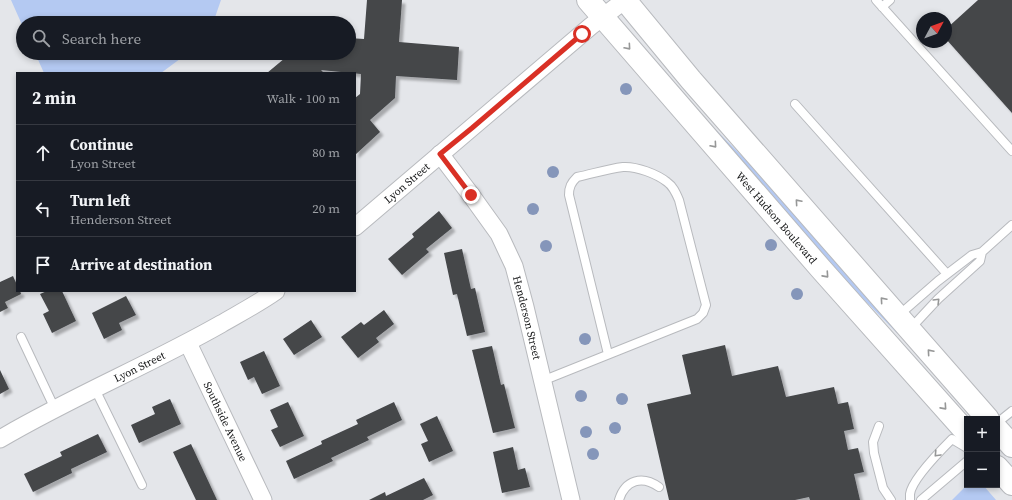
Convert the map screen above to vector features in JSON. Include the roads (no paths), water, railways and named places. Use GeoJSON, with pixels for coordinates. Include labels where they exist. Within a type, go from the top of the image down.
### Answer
{"type":"FeatureCollection","features":[{"type":"Feature","properties":{"kind":"main road","name":"West Hudson Boulevard"},"geometry":{"type":"LineString","coordinates":[[588,0],[816,263],[964,430]]}},
{"type":"Feature","properties":{"kind":"main road"},"geometry":{"type":"LineString","coordinates":[[625,0],[691,80],[985,416]]}},
{"type":"Feature","properties":{"kind":"main road"},"geometry":{"type":"LineString","coordinates":[[1000,432],[1012,446]]}},
{"type":"Feature","properties":{"kind":"main road"},"geometry":{"type":"LineString","coordinates":[[1000,470],[1012,484]]}},
{"type":"Feature","properties":{"kind":"street","name":"Lyon Street"},"geometry":{"type":"LineString","coordinates":[[356,227],[591,26],[625,0]]}},
{"type":"Feature","properties":{"kind":"street","name":"Henderson Street"},"geometry":{"type":"LineString","coordinates":[[440,154],[499,234],[514,266],[570,500]]}},
{"type":"Feature","properties":{"kind":"street","name":"Lyon Street"},"geometry":{"type":"LineString","coordinates":[[0,439],[27,423],[188,343],[257,304],[275,292]]}},
{"type":"Feature","properties":{"kind":"street","name":"Southside Avenue"},"geometry":{"type":"LineString","coordinates":[[188,343],[263,500]]}},
{"type":"Feature","properties":{"kind":"lane"},"geometry":{"type":"LineString","coordinates":[[876,0],[1012,151]]}},
{"type":"Feature","properties":{"kind":"lane"},"geometry":{"type":"LineString","coordinates":[[882,7],[890,0]]}},
{"type":"Feature","properties":{"kind":"lane"},"geometry":{"type":"LineString","coordinates":[[795,104],[947,274]]}},
{"type":"Feature","properties":{"kind":"lane"},"geometry":{"type":"LineString","coordinates":[[542,381],[697,319],[703,313],[706,306],[680,200],[675,191],[667,182],[638,168],[624,167],[577,177],[572,181],[569,187],[569,196],[608,354]]}},
{"type":"Feature","properties":{"kind":"lane"},"geometry":{"type":"LineString","coordinates":[[904,322],[938,280],[972,255],[982,252],[1012,225]]}},
{"type":"Feature","properties":{"kind":"lane"},"geometry":{"type":"LineString","coordinates":[[904,322],[938,299],[980,261],[982,252]]}},
{"type":"Feature","properties":{"kind":"lane"},"geometry":{"type":"LineString","coordinates":[[21,337],[55,409]]}},
{"type":"Feature","properties":{"kind":"lane"},"geometry":{"type":"LineString","coordinates":[[95,389],[142,485]]}},
{"type":"Feature","properties":{"kind":"lane"},"geometry":{"type":"LineString","coordinates":[[1000,421],[1012,411]]}},
{"type":"Feature","properties":{"kind":"lane"},"geometry":{"type":"LineString","coordinates":[[879,426],[873,442],[874,453],[883,488],[891,500]]}},
{"type":"Feature","properties":{"kind":"lane"},"geometry":{"type":"LineString","coordinates":[[910,500],[910,493],[914,484],[932,459],[952,439],[964,446]]}},
{"type":"Feature","properties":{"kind":"lane"},"geometry":{"type":"LineString","coordinates":[[921,500],[964,464]]}},
{"type":"Feature","properties":{"kind":"lane"},"geometry":{"type":"LineString","coordinates":[[619,500],[626,487],[632,482],[646,480],[659,487]]}}]}
